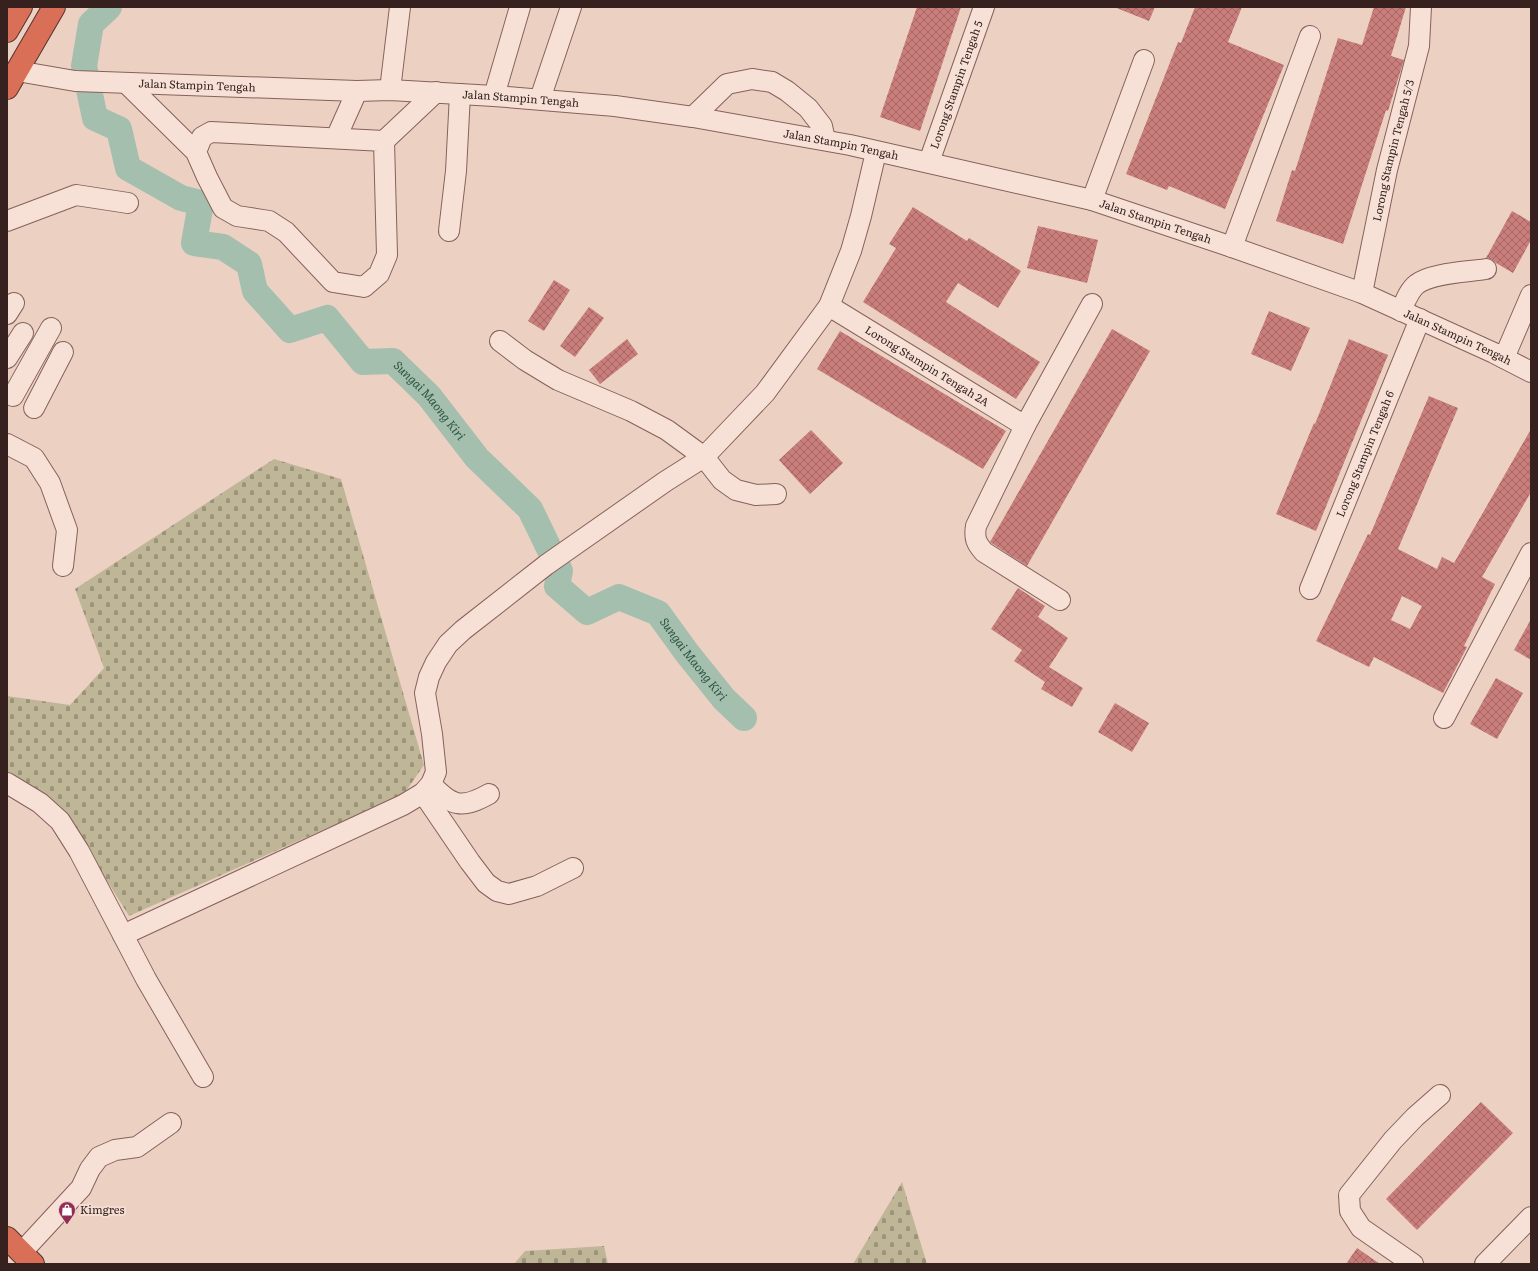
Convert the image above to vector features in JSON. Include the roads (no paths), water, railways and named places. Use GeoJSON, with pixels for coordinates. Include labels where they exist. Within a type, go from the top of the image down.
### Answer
{"type":"FeatureCollection","features":[{"type":"Feature","properties":{"kind":"highway"},"geometry":{"type":"LineString","coordinates":[[12,80],[54,7]]}},
{"type":"Feature","properties":{"kind":"street"},"geometry":{"type":"LineString","coordinates":[[390,90],[400,7]]}},
{"type":"Feature","properties":{"kind":"street"},"geometry":{"type":"LineString","coordinates":[[494,96],[520,7]]}},
{"type":"Feature","properties":{"kind":"street"},"geometry":{"type":"LineString","coordinates":[[540,99],[571,7]]}},
{"type":"Feature","properties":{"kind":"street","name":"Lorong Stampin Tengah 5"},"geometry":{"type":"LineString","coordinates":[[929,162],[984,7]]}},
{"type":"Feature","properties":{"kind":"street","name":"Lorong Stampin Tengah 5/3"},"geometry":{"type":"LineString","coordinates":[[1362,294],[1387,170],[1419,46],[1421,7]]}},
{"type":"Feature","properties":{"kind":"street"},"geometry":{"type":"LineString","coordinates":[[1232,247],[1310,36]]}},
{"type":"Feature","properties":{"kind":"street"},"geometry":{"type":"LineString","coordinates":[[1092,200],[1144,60]]}},
{"type":"Feature","properties":{"kind":"street"},"geometry":{"type":"LineString","coordinates":[[693,117],[727,84],[752,79],[772,82],[787,91],[808,108],[822,126],[825,140]]}},
{"type":"Feature","properties":{"kind":"street","name":"Jalan Stampin Tengah"},"geometry":{"type":"LineString","coordinates":[[12,80],[357,91],[390,90],[540,99],[615,106],[693,117],[825,140],[929,162],[1092,200],[1232,247],[1362,294],[1420,319],[1531,372]]}},
{"type":"Feature","properties":{"kind":"street"},"geometry":{"type":"LineString","coordinates":[[121,83],[196,152],[223,208],[237,216],[269,221],[286,232],[333,282],[364,287],[379,274],[387,255],[384,141]]}},
{"type":"Feature","properties":{"kind":"street"},"geometry":{"type":"LineString","coordinates":[[336,138],[357,91]]}},
{"type":"Feature","properties":{"kind":"street"},"geometry":{"type":"LineString","coordinates":[[196,152],[202,138],[211,132],[384,141],[436,92]]}},
{"type":"Feature","properties":{"kind":"street"},"geometry":{"type":"LineString","coordinates":[[449,231],[456,171],[460,94]]}},
{"type":"Feature","properties":{"kind":"street"},"geometry":{"type":"LineString","coordinates":[[123,935],[403,805],[427,789],[436,772],[432,734],[425,693],[429,677],[436,662],[448,644],[463,630],[546,566],[666,481],[704,457],[765,393],[829,306],[851,250],[861,216],[876,152]]}},
{"type":"Feature","properties":{"kind":"street"},"geometry":{"type":"LineString","coordinates":[[7,221],[76,195],[128,203]]}},
{"type":"Feature","properties":{"kind":"street"},"geometry":{"type":"LineString","coordinates":[[1401,311],[1410,292],[1416,285],[1429,278],[1486,269]]}},
{"type":"Feature","properties":{"kind":"street"},"geometry":{"type":"LineString","coordinates":[[1504,358],[1531,295]]}},
{"type":"Feature","properties":{"kind":"street"},"geometry":{"type":"LineString","coordinates":[[1060,600],[984,552],[976,543],[974,535],[976,526],[1025,426],[1092,304]]}},
{"type":"Feature","properties":{"kind":"street","name":"Lorong Stampin Tengah 2A"},"geometry":{"type":"LineString","coordinates":[[829,306],[1025,426]]}},
{"type":"Feature","properties":{"kind":"street","name":"Lorong Stampin Tengah 6"},"geometry":{"type":"LineString","coordinates":[[1310,589],[1420,319]]}},
{"type":"Feature","properties":{"kind":"street"},"geometry":{"type":"LineString","coordinates":[[51,328],[10,394],[40,412],[63,352]]}},
{"type":"Feature","properties":{"kind":"street"},"geometry":{"type":"LineString","coordinates":[[7,358],[23,333]]}},
{"type":"Feature","properties":{"kind":"street"},"geometry":{"type":"LineString","coordinates":[[500,341],[525,360],[558,380],[631,411],[667,430],[704,457],[722,480],[736,490],[756,494],[776,494]]}},
{"type":"Feature","properties":{"kind":"street"},"geometry":{"type":"LineString","coordinates":[[7,444],[34,458],[50,483],[67,530],[63,566]]}},
{"type":"Feature","properties":{"kind":"street"},"geometry":{"type":"LineString","coordinates":[[1444,718],[1529,564]]}},
{"type":"Feature","properties":{"kind":"street"},"geometry":{"type":"LineString","coordinates":[[7,783],[40,803],[60,821],[78,851],[146,979],[203,1077]]}},
{"type":"Feature","properties":{"kind":"street"},"geometry":{"type":"LineString","coordinates":[[427,789],[452,802],[465,805],[489,794]]}},
{"type":"Feature","properties":{"kind":"street"},"geometry":{"type":"LineString","coordinates":[[427,789],[470,862],[486,883],[497,891],[509,894],[537,886],[573,868]]}},
{"type":"Feature","properties":{"kind":"street"},"geometry":{"type":"LineString","coordinates":[[1413,1264],[1361,1228],[1350,1211],[1349,1195],[1393,1140],[1415,1117],[1440,1095]]}},
{"type":"Feature","properties":{"kind":"street"},"geometry":{"type":"LineString","coordinates":[[20,1252],[81,1188],[90,1169],[99,1157],[115,1150],[137,1147],[171,1123]]}},
{"type":"Feature","properties":{"kind":"street"},"geometry":{"type":"LineString","coordinates":[[1485,1264],[1531,1216]]}},
{"type":"Feature","properties":{"kind":"waterway","name":"Sungai Maong Kiri"},"geometry":{"type":"LineString","coordinates":[[109,7],[91,24],[84,66],[95,118],[119,129],[128,168],[181,198],[201,203],[194,243],[223,247],[249,264],[255,291],[290,330],[327,318],[363,362],[393,361],[429,396],[477,458],[530,509],[560,571],[557,586],[587,612],[619,597],[658,613],[687,653],[724,699],[744,718]]}},
{"type":"Feature","properties":{"kind":"place","name":"Kimgres"},"geometry":{"type":"Point","coordinates":[67,1225]}}]}
